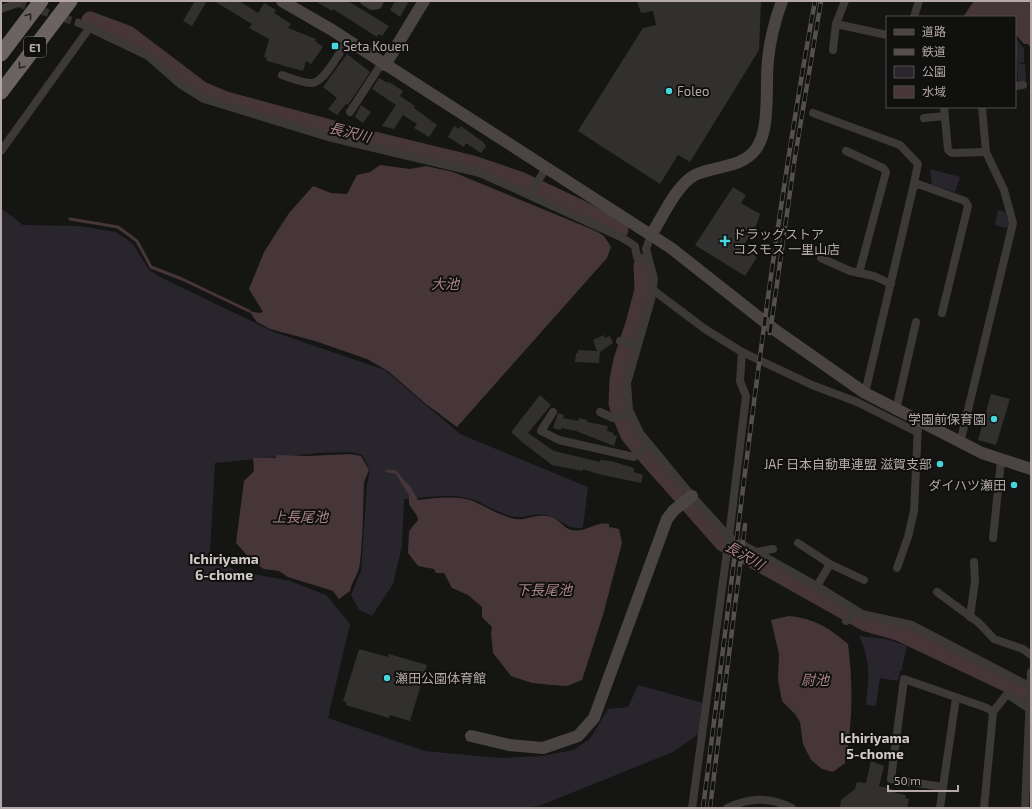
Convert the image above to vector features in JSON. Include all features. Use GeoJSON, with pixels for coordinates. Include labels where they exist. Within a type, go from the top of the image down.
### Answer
{"type":"FeatureCollection","features":[{"type":"Feature","properties":{"kind":"highway","name":"E1"},"geometry":{"type":"LineString","coordinates":[[1,54],[41,1]]}},
{"type":"Feature","properties":{"kind":"highway","name":"E1"},"geometry":{"type":"LineString","coordinates":[[1,92],[70,1]]}},
{"type":"Feature","properties":{"kind":"street"},"geometry":{"type":"LineString","coordinates":[[282,1],[651,235],[704,272],[794,343],[865,393],[896,410],[918,427]]}},
{"type":"Feature","properties":{"kind":"street"},"geometry":{"type":"LineString","coordinates":[[364,1],[372,6],[378,4],[380,1]]}},
{"type":"Feature","properties":{"kind":"street"},"geometry":{"type":"LineString","coordinates":[[350,112],[424,1]]}},
{"type":"Feature","properties":{"kind":"street"},"geometry":{"type":"LineString","coordinates":[[782,1],[770,43],[764,127],[759,144],[742,160],[702,172],[689,179],[680,188],[651,235],[646,250],[653,273],[653,290],[627,383],[630,414],[635,426],[648,444],[729,537],[817,586],[853,610],[862,614],[912,625],[1031,687]]}},
{"type":"Feature","properties":{"kind":"street"},"geometry":{"type":"LineString","coordinates":[[833,50],[836,24],[845,1]]}},
{"type":"Feature","properties":{"kind":"street"},"geometry":{"type":"LineString","coordinates":[[914,16],[919,1]]}},
{"type":"Feature","properties":{"kind":"street"},"geometry":{"type":"LineString","coordinates":[[1,9],[18,3]]}},
{"type":"Feature","properties":{"kind":"street"},"geometry":{"type":"LineString","coordinates":[[79,23],[148,56],[180,84],[204,99],[328,137],[480,173],[530,194],[621,237],[635,246],[637,257],[648,259]]}},
{"type":"Feature","properties":{"kind":"street"},"geometry":{"type":"LineString","coordinates":[[836,24],[886,35]]}},
{"type":"Feature","properties":{"kind":"street"},"geometry":{"type":"LineString","coordinates":[[1,151],[90,27]]}},
{"type":"Feature","properties":{"kind":"street"},"geometry":{"type":"LineString","coordinates":[[282,75],[310,83],[317,82],[323,77],[347,41]]}},
{"type":"Feature","properties":{"kind":"street"},"geometry":{"type":"LineString","coordinates":[[944,108],[948,150],[952,153],[986,152]]}},
{"type":"Feature","properties":{"kind":"street"},"geometry":{"type":"LineString","coordinates":[[960,442],[1013,223],[1004,190],[986,152],[982,108]]}},
{"type":"Feature","properties":{"kind":"street"},"geometry":{"type":"LineString","coordinates":[[813,113],[900,145],[918,164],[865,393]]}},
{"type":"Feature","properties":{"kind":"street"},"geometry":{"type":"LineString","coordinates":[[924,118],[945,116]]}},
{"type":"Feature","properties":{"kind":"street"},"geometry":{"type":"LineString","coordinates":[[846,151],[883,168],[886,172],[859,273]]}},
{"type":"Feature","properties":{"kind":"street"},"geometry":{"type":"LineString","coordinates":[[530,194],[546,168]]}},
{"type":"Feature","properties":{"kind":"street"},"geometry":{"type":"LineString","coordinates":[[913,188],[918,184],[965,201],[968,206],[942,313]]}},
{"type":"Feature","properties":{"kind":"street"},"geometry":{"type":"LineString","coordinates":[[821,258],[850,271],[874,276],[891,284]]}},
{"type":"Feature","properties":{"kind":"street"},"geometry":{"type":"LineString","coordinates":[[653,290],[705,329],[742,352],[812,385],[960,442],[1001,461],[1031,469]]}},
{"type":"Feature","properties":{"kind":"street"},"geometry":{"type":"LineString","coordinates":[[896,410],[916,322]]}},
{"type":"Feature","properties":{"kind":"street"},"geometry":{"type":"LineString","coordinates":[[620,341],[637,344]]}},
{"type":"Feature","properties":{"kind":"street"},"geometry":{"type":"LineString","coordinates":[[692,808],[729,537],[739,442],[746,396],[740,381],[742,352]]}},
{"type":"Feature","properties":{"kind":"street"},"geometry":{"type":"LineString","coordinates":[[553,412],[541,431],[559,440],[635,456],[648,444]]}},
{"type":"Feature","properties":{"kind":"street"},"geometry":{"type":"LineString","coordinates":[[600,412],[613,418],[630,414]]}},
{"type":"Feature","properties":{"kind":"street"},"geometry":{"type":"LineString","coordinates":[[897,568],[908,537],[914,511],[918,427]]}},
{"type":"Feature","properties":{"kind":"street"},"geometry":{"type":"LineString","coordinates":[[993,538],[1001,461]]}},
{"type":"Feature","properties":{"kind":"street"},"geometry":{"type":"LineString","coordinates":[[471,736],[509,745],[543,748],[578,736],[594,718],[667,519],[674,510],[692,496]]}},
{"type":"Feature","properties":{"kind":"street"},"geometry":{"type":"LineString","coordinates":[[798,543],[830,564],[864,580]]}},
{"type":"Feature","properties":{"kind":"street"},"geometry":{"type":"LineString","coordinates":[[756,552],[773,549]]}},
{"type":"Feature","properties":{"kind":"street"},"geometry":{"type":"LineString","coordinates":[[970,617],[975,582],[974,562]]}},
{"type":"Feature","properties":{"kind":"street"},"geometry":{"type":"LineString","coordinates":[[817,586],[830,564]]}},
{"type":"Feature","properties":{"kind":"street"},"geometry":{"type":"LineString","coordinates":[[937,592],[970,617],[994,639],[1023,648],[1031,655]]}},
{"type":"Feature","properties":{"kind":"street"},"geometry":{"type":"LineString","coordinates":[[846,621],[853,610]]}},
{"type":"Feature","properties":{"kind":"street"},"geometry":{"type":"LineString","coordinates":[[1025,808],[1031,672]]}},
{"type":"Feature","properties":{"kind":"street"},"geometry":{"type":"LineString","coordinates":[[943,787],[891,779],[904,679],[987,708],[993,712]]}},
{"type":"Feature","properties":{"kind":"street"},"geometry":{"type":"LineString","coordinates":[[984,808],[993,712],[1007,694],[1030,709]]}},
{"type":"Feature","properties":{"kind":"street"},"geometry":{"type":"LineString","coordinates":[[940,808],[956,698]]}},
{"type":"Feature","properties":{"kind":"street"},"geometry":{"type":"LineString","coordinates":[[727,808],[757,799],[773,800],[792,808]]}},
{"type":"Feature","properties":{"kind":"green space"},"geometry":{"type":"Polygon","coordinates":[[[1016,37],[1024,49],[1024,62],[1018,64],[1025,64],[1026,81],[1018,81],[1016,37]]]}},
{"type":"Feature","properties":{"kind":"green space"},"geometry":{"type":"Polygon","coordinates":[[[930,169],[960,177],[955,192],[932,185],[930,169]]]}},
{"type":"Feature","properties":{"kind":"green space"},"geometry":{"type":"Polygon","coordinates":[[[1,208],[23,225],[80,226],[116,232],[133,244],[149,270],[162,278],[274,332],[385,370],[460,434],[588,487],[583,528],[571,527],[557,519],[543,514],[521,517],[511,516],[474,500],[458,496],[404,499],[402,546],[393,584],[372,616],[359,610],[351,595],[361,571],[367,484],[369,475],[368,466],[362,455],[352,452],[319,453],[215,463],[210,553],[234,570],[290,581],[326,595],[350,624],[328,718],[425,751],[499,758],[543,756],[573,750],[590,739],[608,709],[628,707],[638,685],[703,703],[700,733],[673,752],[539,806],[519,808],[1,808],[1,208]]]}},
{"type":"Feature","properties":{"kind":"green space"},"geometry":{"type":"Polygon","coordinates":[[[998,210],[1005,212],[1009,223],[1007,228],[995,225],[998,210]]]}},
{"type":"Feature","properties":{"kind":"green space"},"geometry":{"type":"Polygon","coordinates":[[[859,636],[886,639],[907,646],[902,667],[903,669],[900,671],[898,681],[880,678],[876,706],[866,705],[868,670],[866,654],[859,636]]]}},
{"type":"Feature","properties":{"kind":"water"},"geometry":{"type":"Polygon","coordinates":[[[974,1],[1031,1],[1031,48],[1028,44],[1024,44],[1016,35],[1016,16],[964,16],[974,1]]]}},
{"type":"Feature","properties":{"kind":"water","name":"大池"},"geometry":{"type":"Polygon","coordinates":[[[380,165],[410,169],[426,166],[453,172],[596,231],[604,236],[611,247],[607,258],[457,427],[426,404],[388,371],[367,359],[315,341],[270,329],[257,322],[249,311],[260,313],[263,312],[249,289],[264,252],[289,213],[313,186],[331,193],[347,194],[357,175],[370,172],[380,165]]]}},
{"type":"Feature","properties":{"kind":"water","name":"上長尾池"},"geometry":{"type":"Polygon","coordinates":[[[351,454],[361,456],[369,470],[364,482],[360,563],[350,591],[339,599],[333,591],[288,577],[279,571],[264,569],[254,563],[236,543],[244,481],[254,471],[253,458],[276,458],[277,455],[308,456],[351,454]]]}},
{"type":"Feature","properties":{"kind":"water","name":"下長尾池"},"geometry":{"type":"Polygon","coordinates":[[[402,478],[410,486],[418,500],[431,498],[467,499],[515,519],[524,519],[543,515],[556,519],[566,528],[571,530],[581,530],[600,524],[609,524],[609,527],[619,529],[622,543],[603,615],[582,680],[567,686],[532,683],[511,676],[493,653],[491,633],[492,627],[482,617],[482,607],[468,595],[452,588],[444,573],[436,573],[434,569],[418,566],[408,553],[409,531],[418,520],[409,504],[409,495],[399,480],[402,478]]]}},
{"type":"Feature","properties":{"kind":"water","name":"尉池"},"geometry":{"type":"Polygon","coordinates":[[[789,616],[806,619],[821,625],[848,644],[851,674],[850,733],[845,763],[833,772],[822,769],[811,760],[803,744],[800,722],[795,714],[782,701],[778,680],[779,654],[771,620],[789,616]]]}},
{"type":"Feature","properties":{"kind":"building"},"geometry":{"type":"Polygon","coordinates":[[[195,1],[207,1],[192,26],[183,21],[195,1]]]}},
{"type":"Feature","properties":{"kind":"building"},"geometry":{"type":"Polygon","coordinates":[[[214,1],[239,1],[258,13],[264,3],[276,10],[274,13],[291,24],[288,28],[316,39],[315,41],[323,47],[311,64],[306,61],[303,71],[267,61],[266,57],[264,57],[269,39],[249,28],[252,24],[214,1]]]}},
{"type":"Feature","properties":{"kind":"building"},"geometry":{"type":"Polygon","coordinates":[[[315,1],[348,1],[389,26],[382,36],[379,34],[377,37],[333,9],[332,11],[315,1]]]}},
{"type":"Feature","properties":{"kind":"building"},"geometry":{"type":"Polygon","coordinates":[[[395,1],[409,1],[400,17],[390,10],[395,1]]]}},
{"type":"Feature","properties":{"kind":"building","name":"Foleo"},"geometry":{"type":"Polygon","coordinates":[[[637,1],[761,1],[759,50],[690,162],[678,155],[660,184],[578,131],[643,28],[656,25],[653,11],[641,13],[637,1]]]}},
{"type":"Feature","properties":{"kind":"building"},"geometry":{"type":"Polygon","coordinates":[[[347,54],[370,72],[348,105],[346,104],[337,115],[328,109],[337,98],[323,87],[347,54]]]}},
{"type":"Feature","properties":{"kind":"building"},"geometry":{"type":"Polygon","coordinates":[[[379,78],[388,83],[389,82],[403,91],[400,96],[415,106],[414,108],[437,125],[429,137],[414,128],[417,124],[403,115],[394,129],[382,126],[396,105],[372,89],[379,78]]]}},
{"type":"Feature","properties":{"kind":"building"},"geometry":{"type":"Polygon","coordinates":[[[361,105],[371,112],[363,123],[355,117],[361,105]]]}},
{"type":"Feature","properties":{"kind":"building"},"geometry":{"type":"Polygon","coordinates":[[[454,126],[459,129],[461,126],[483,142],[486,146],[481,153],[466,143],[464,147],[448,137],[454,126]]]}},
{"type":"Feature","properties":{"kind":"building"},"geometry":{"type":"Polygon","coordinates":[[[733,187],[746,195],[741,203],[760,214],[756,226],[742,248],[757,257],[745,276],[695,245],[733,187]]]}},
{"type":"Feature","properties":{"kind":"building"},"geometry":{"type":"Polygon","coordinates":[[[604,335],[605,338],[610,336],[613,343],[600,352],[599,363],[575,362],[576,353],[578,353],[578,350],[597,351],[593,340],[604,335]]]}},
{"type":"Feature","properties":{"kind":"building","name":"学園前保育園"},"geometry":{"type":"Polygon","coordinates":[[[991,394],[1010,399],[996,445],[978,440],[991,394]]]}},
{"type":"Feature","properties":{"kind":"building"},"geometry":{"type":"Polygon","coordinates":[[[540,395],[551,405],[528,433],[554,451],[600,462],[600,460],[611,461],[634,468],[634,472],[643,475],[641,483],[598,474],[583,469],[583,471],[552,465],[522,442],[511,432],[540,395]]]}},
{"type":"Feature","properties":{"kind":"building"},"geometry":{"type":"Polygon","coordinates":[[[558,413],[564,415],[563,418],[578,421],[579,418],[587,420],[587,422],[608,426],[607,431],[614,433],[613,435],[617,436],[614,446],[576,431],[553,428],[558,413]]]}},
{"type":"Feature","properties":{"kind":"building","name":"瀬田公園体育館"},"geometry":{"type":"Polygon","coordinates":[[[359,649],[388,657],[389,654],[427,665],[410,721],[390,715],[389,718],[346,705],[346,702],[343,701],[359,649]]]}},
{"type":"Feature","properties":{"kind":"building"},"geometry":{"type":"Polygon","coordinates":[[[871,761],[884,766],[879,786],[892,789],[892,791],[896,793],[906,795],[905,798],[909,799],[907,808],[840,808],[841,800],[855,789],[857,782],[866,783],[871,761]]]}},
{"type":"Feature","properties":{"kind":"waterway","name":"長沢川"},"geometry":{"type":"LineString","coordinates":[[90,20],[128,34],[202,90],[226,100],[378,141],[473,164],[520,180],[580,208],[620,230]]}},
{"type":"Feature","properties":{"kind":"waterway"},"geometry":{"type":"LineString","coordinates":[[70,219],[118,227],[137,241],[151,267],[182,279],[249,311]]}},
{"type":"Feature","properties":{"kind":"waterway","name":"長沢川"},"geometry":{"type":"LineString","coordinates":[[642,265],[643,290],[622,360],[618,380],[617,403],[620,414],[629,435],[723,543],[866,623],[898,632],[1031,695]]}},
{"type":"Feature","properties":{"kind":"waterway"},"geometry":{"type":"LineString","coordinates":[[387,471],[396,472],[401,479]]}},
{"type":"Feature","properties":{"kind":"tunnel"},"geometry":{"type":"LineString","coordinates":[[18,3],[79,23]]}},
{"type":"Feature","properties":{"kind":"railway"},"geometry":{"type":"LineString","coordinates":[[703,808],[767,303],[815,1]]}},
{"type":"Feature","properties":{"kind":"railway"},"geometry":{"type":"LineString","coordinates":[[770,333],[795,157],[821,1]]}},
{"type":"Feature","properties":{"kind":"railway"},"geometry":{"type":"LineString","coordinates":[[710,808],[745,525]]}},
{"type":"Feature","properties":{"kind":"place","name":"Seta Kouen"},"geometry":{"type":"Point","coordinates":[335,46]}},
{"type":"Feature","properties":{"kind":"place","name":"Foleo"},"geometry":{"type":"Point","coordinates":[669,91]}},
{"type":"Feature","properties":{"kind":"place","name":"ドラッグストア コスモス 一里山店"},"geometry":{"type":"Point","coordinates":[725,241]}},
{"type":"Feature","properties":{"kind":"place","name":"学園前保育園"},"geometry":{"type":"Point","coordinates":[994,419]}},
{"type":"Feature","properties":{"kind":"place","name":"JAF 日本自動車連盟 滋賀支部"},"geometry":{"type":"Point","coordinates":[940,464]}},
{"type":"Feature","properties":{"kind":"place","name":"ダイハツ瀬田"},"geometry":{"type":"Point","coordinates":[1014,485]}},
{"type":"Feature","properties":{"kind":"place","name":"瀬田公園体育館"},"geometry":{"type":"Point","coordinates":[387,678]}},
{"type":"Feature","properties":{"kind":"district","name":"Ichiriyama 6-chome"},"geometry":{"type":"Point","coordinates":[224,566]}},
{"type":"Feature","properties":{"kind":"district","name":"Ichiriyama 5-chome"},"geometry":{"type":"Point","coordinates":[875,746]}}]}
